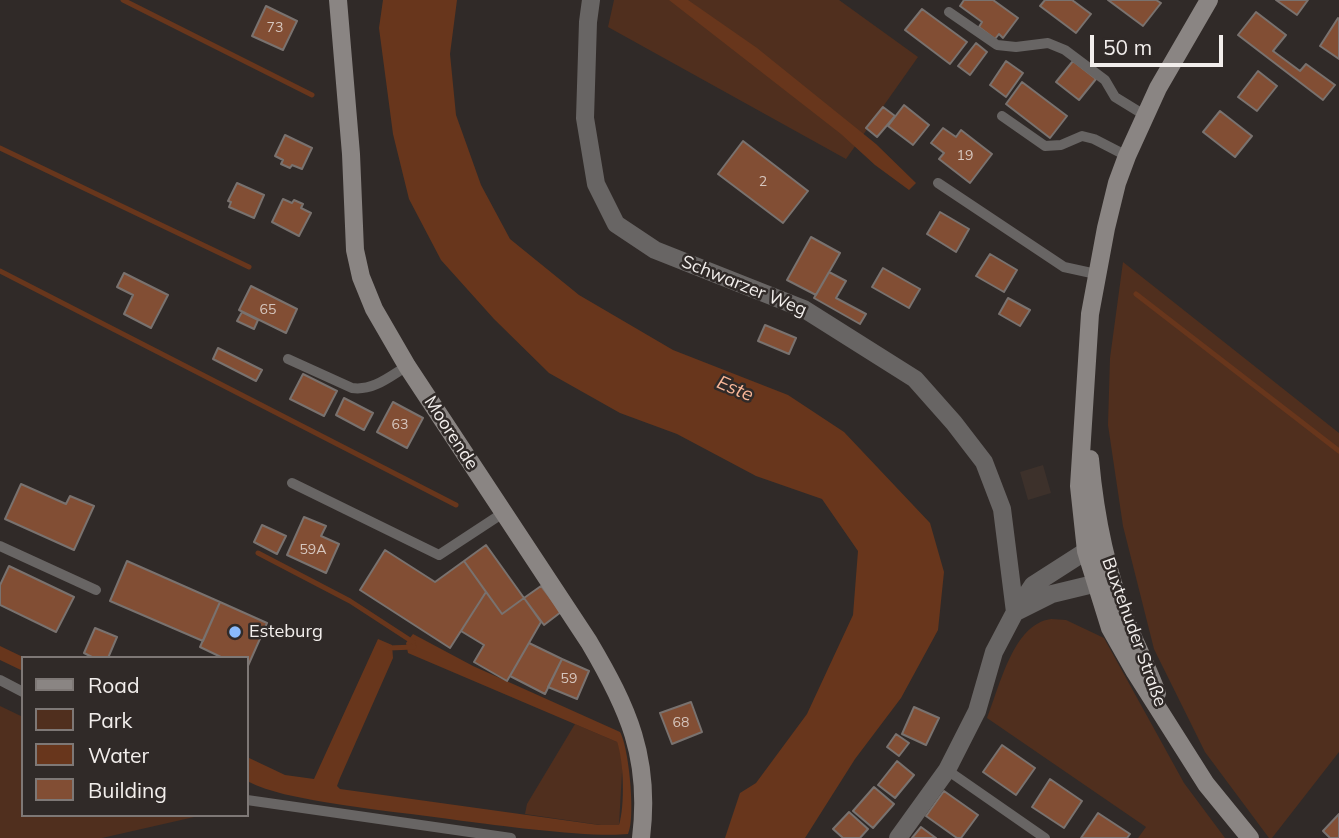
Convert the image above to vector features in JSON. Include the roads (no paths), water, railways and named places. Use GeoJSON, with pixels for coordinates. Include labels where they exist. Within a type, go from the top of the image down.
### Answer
{"type":"FeatureCollection","features":[{"type":"Feature","properties":{"kind":"street","name":"Moorende"},"geometry":{"type":"LineString","coordinates":[[338,0],[351,153],[355,250],[361,277],[374,309],[407,366],[589,642],[615,687],[628,714],[638,748],[642,773],[641,838]]}},
{"type":"Feature","properties":{"kind":"street","name":"Schwarzer Weg"},"geometry":{"type":"LineString","coordinates":[[591,0],[584,118],[596,184],[616,224],[655,250],[804,310],[915,379],[984,462],[1002,509],[1014,612]]}},
{"type":"Feature","properties":{"kind":"street","name":"Buxtehuder Straße"},"geometry":{"type":"LineString","coordinates":[[1209,0],[1158,88],[1127,156],[1108,217],[1096,274],[1086,355],[1085,419],[1079,486],[1104,582],[1110,628],[1206,784],[1250,838]]}},
{"type":"Feature","properties":{"kind":"street"},"geometry":{"type":"LineString","coordinates":[[898,838],[947,770],[977,711],[994,652],[1014,612],[1033,585],[1094,549]]}},
{"type":"Feature","properties":{"kind":"street"},"geometry":{"type":"LineString","coordinates":[[1014,612],[1052,594],[1104,582]]}},
{"type":"Feature","properties":{"kind":"lane"},"geometry":{"type":"LineString","coordinates":[[949,12],[997,45],[1016,47],[1048,43],[1065,50],[1105,80],[1115,97],[1146,116]]}},
{"type":"Feature","properties":{"kind":"lane"},"geometry":{"type":"LineString","coordinates":[[1002,116],[1045,146],[1061,145],[1082,136],[1094,139],[1127,156]]}},
{"type":"Feature","properties":{"kind":"lane"},"geometry":{"type":"LineString","coordinates":[[938,183],[1064,267],[1096,274]]}},
{"type":"Feature","properties":{"kind":"lane"},"geometry":{"type":"LineString","coordinates":[[288,359],[352,388],[360,389],[369,388],[407,366]]}},
{"type":"Feature","properties":{"kind":"lane"},"geometry":{"type":"LineString","coordinates":[[292,483],[439,555],[503,513]]}},
{"type":"Feature","properties":{"kind":"lane"},"geometry":{"type":"LineString","coordinates":[[0,546],[96,590]]}},
{"type":"Feature","properties":{"kind":"lane"},"geometry":{"type":"LineString","coordinates":[[0,680],[21,691]]}},
{"type":"Feature","properties":{"kind":"lane"},"geometry":{"type":"LineString","coordinates":[[947,770],[1045,838]]}},
{"type":"Feature","properties":{"kind":"lane"},"geometry":{"type":"LineString","coordinates":[[248,800],[511,838]]}},
{"type":"Feature","properties":{"kind":"water","name":"Este"},"geometry":{"type":"Polygon","coordinates":[[[383,0],[457,0],[450,54],[456,115],[481,185],[510,239],[579,295],[673,350],[788,395],[844,432],[930,523],[944,572],[938,630],[901,698],[855,759],[805,838],[725,838],[740,793],[756,783],[807,714],[853,615],[858,551],[822,499],[756,476],[677,434],[620,413],[549,373],[494,319],[441,260],[409,199],[393,134],[379,28],[383,0]]]}},
{"type":"Feature","properties":{"kind":"water"},"geometry":{"type":"Polygon","coordinates":[[[669,0],[688,0],[757,48],[876,144],[916,183],[909,190],[875,165],[841,134],[669,0]]]}},
{"type":"Feature","properties":{"kind":"water"},"geometry":{"type":"Polygon","coordinates":[[[413,634],[473,666],[620,732],[630,783],[631,814],[628,834],[547,831],[359,807],[284,794],[248,781],[248,757],[285,775],[314,779],[378,639],[392,645],[393,658],[340,778],[337,786],[340,789],[599,825],[619,825],[623,784],[617,742],[408,653],[406,643],[413,634]]]}},
{"type":"Feature","properties":{"kind":"water"},"geometry":{"type":"Polygon","coordinates":[[[0,646],[21,656],[21,670],[0,660],[0,646]]]}},
{"type":"Feature","properties":{"kind":"waterway"},"geometry":{"type":"LineString","coordinates":[[123,0],[312,95]]}},
{"type":"Feature","properties":{"kind":"waterway"},"geometry":{"type":"LineString","coordinates":[[0,148],[249,267]]}},
{"type":"Feature","properties":{"kind":"waterway"},"geometry":{"type":"LineString","coordinates":[[0,271],[456,505]]}},
{"type":"Feature","properties":{"kind":"waterway"},"geometry":{"type":"LineString","coordinates":[[1136,294],[1339,451]]}},
{"type":"Feature","properties":{"kind":"waterway"},"geometry":{"type":"LineString","coordinates":[[258,553],[350,601],[413,642]]}},
{"type":"Feature","properties":{"kind":"waterway"},"geometry":{"type":"LineString","coordinates":[[389,648],[414,647]]}},
{"type":"Feature","properties":{"kind":"place","name":"Esteburg"},"geometry":{"type":"Point","coordinates":[235,632]}}]}
